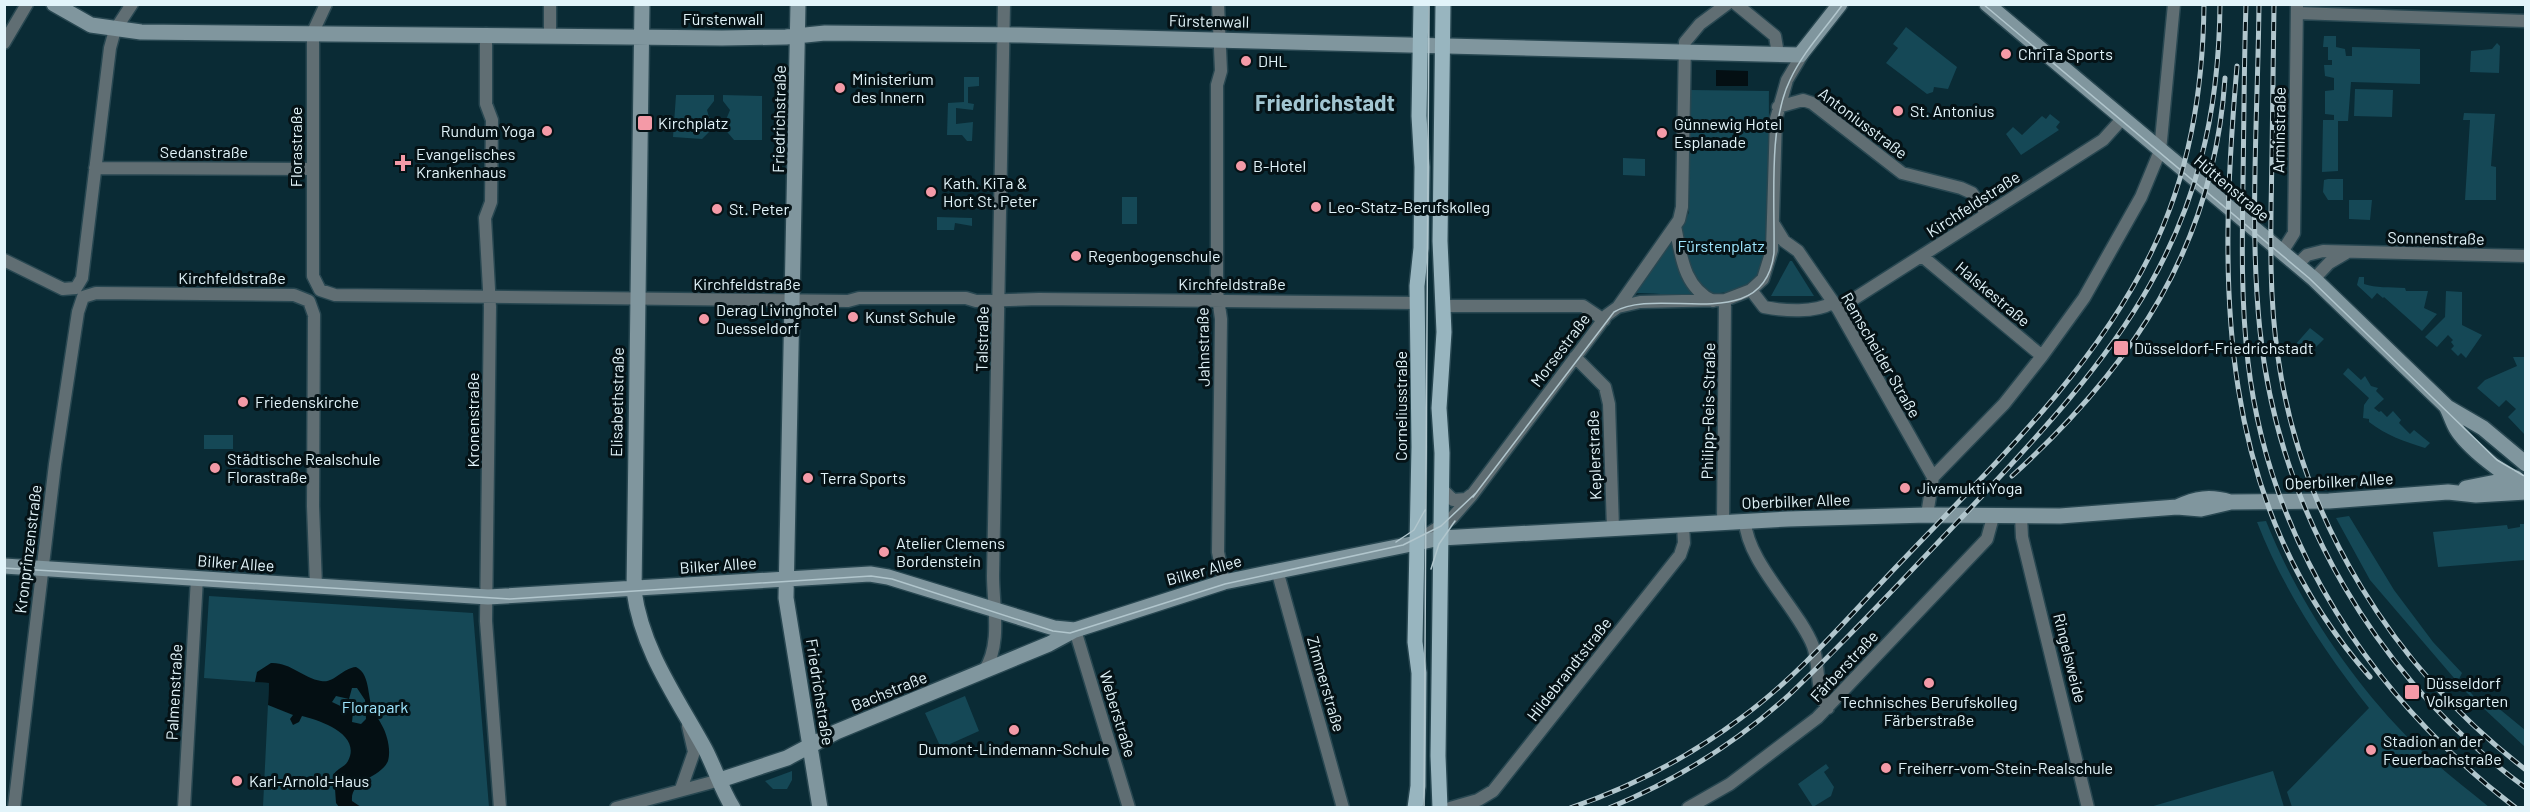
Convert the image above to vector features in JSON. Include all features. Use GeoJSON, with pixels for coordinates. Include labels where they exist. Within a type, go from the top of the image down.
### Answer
{"type":"FeatureCollection","features":[{"type":"Feature","properties":{"kind":"main road","name":"Fürstenwall"},"geometry":{"type":"LineString","coordinates":[[54,4],[81,21],[116,30],[642,37],[798,36],[825,33],[1003,35],[1443,44],[1684,52]]}},
{"type":"Feature","properties":{"kind":"main road","name":"Elisabethstraße"},"geometry":{"type":"LineString","coordinates":[[642,4],[634,589],[651,654],[720,780]]}},
{"type":"Feature","properties":{"kind":"main road","name":"Friedrichstraße"},"geometry":{"type":"LineString","coordinates":[[798,4],[786,598],[819,807]]}},
{"type":"Feature","properties":{"kind":"main road","name":"Corneliusstraße"},"geometry":{"type":"LineString","coordinates":[[1415,807],[1418,786],[1419,673],[1415,642],[1419,344],[1412,303],[1421,225],[1421,4]]}},
{"type":"Feature","properties":{"kind":"main road"},"geometry":{"type":"LineString","coordinates":[[1440,807],[1438,756],[1441,532],[1439,408],[1443,306],[1440,240],[1443,4]]}},
{"type":"Feature","properties":{"kind":"main road"},"geometry":{"type":"LineString","coordinates":[[1684,52],[1802,55],[1840,4]]}},
{"type":"Feature","properties":{"kind":"main road","name":"Hüttenstraße"},"geometry":{"type":"LineString","coordinates":[[1987,4],[2314,279],[2447,407],[2483,428],[2526,465]]}},
{"type":"Feature","properties":{"kind":"main road"},"geometry":{"type":"LineString","coordinates":[[1419,344],[1426,337],[1434,338],[1436,352],[1442,358]]}},
{"type":"Feature","properties":{"kind":"main road","name":"Hüttenstraße"},"geometry":{"type":"LineString","coordinates":[[2447,407],[2457,430],[2482,453],[2518,477],[2526,486]]}},
{"type":"Feature","properties":{"kind":"main road"},"geometry":{"type":"LineString","coordinates":[[2470,486],[2482,474],[2482,453]]}},
{"type":"Feature","properties":{"kind":"main road","name":"Oberbilker Allee"},"geometry":{"type":"LineString","coordinates":[[2448,492],[2518,477]]}},
{"type":"Feature","properties":{"kind":"main road","name":"Oberbilker Allee"},"geometry":{"type":"LineString","coordinates":[[1416,542],[1441,532],[1614,529],[1745,521],[1928,515],[1993,517],[2090,515],[2177,507],[2201,509],[2230,502],[2329,501],[2448,492],[2476,495],[2526,492]]}},
{"type":"Feature","properties":{"kind":"main road","name":"Bilker Allee"},"geometry":{"type":"LineString","coordinates":[[4,566],[488,597],[862,574],[883,576],[1054,628],[1075,630],[1224,582],[1416,542]]}},
{"type":"Feature","properties":{"kind":"main road","name":"Bachstraße"},"geometry":{"type":"LineString","coordinates":[[720,780],[787,758],[1075,630]]}},
{"type":"Feature","properties":{"kind":"main road"},"geometry":{"type":"LineString","coordinates":[[720,780],[733,807]]}},
{"type":"Feature","properties":{"kind":"street"},"geometry":{"type":"LineString","coordinates":[[4,43],[27,4]]}},
{"type":"Feature","properties":{"kind":"street","name":"Kronprinzenstraße"},"geometry":{"type":"LineString","coordinates":[[14,807],[42,568],[82,278],[110,48],[116,30],[132,4]]}},
{"type":"Feature","properties":{"kind":"street","name":"Florastraße"},"geometry":{"type":"LineString","coordinates":[[320,291],[313,278],[314,32],[326,4]]}},
{"type":"Feature","properties":{"kind":"street"},"geometry":{"type":"LineString","coordinates":[[550,4],[550,35]]}},
{"type":"Feature","properties":{"kind":"street","name":"Talstraße"},"geometry":{"type":"LineString","coordinates":[[984,671],[994,647],[1004,4]]}},
{"type":"Feature","properties":{"kind":"street","name":"Jahnstraße"},"geometry":{"type":"LineString","coordinates":[[1218,4],[1216,205],[1221,319],[1218,552],[1224,582]]}},
{"type":"Feature","properties":{"kind":"street"},"geometry":{"type":"LineString","coordinates":[[1720,301],[1700,293],[1685,271],[1675,226],[1682,207],[1684,52],[1687,36],[1727,4]]}},
{"type":"Feature","properties":{"kind":"street"},"geometry":{"type":"LineString","coordinates":[[1736,4],[1775,36],[1778,54]]}},
{"type":"Feature","properties":{"kind":"street"},"geometry":{"type":"LineString","coordinates":[[1928,515],[1934,477],[2004,404],[2042,356],[2084,298],[2141,197],[2160,151],[2174,4]]}},
{"type":"Feature","properties":{"kind":"street"},"geometry":{"type":"LineString","coordinates":[[2297,9],[2526,21]]}},
{"type":"Feature","properties":{"kind":"street","name":"Arminstraße"},"geometry":{"type":"LineString","coordinates":[[2282,252],[2294,233],[2297,9]]}},
{"type":"Feature","properties":{"kind":"street","name":"Kronenstraße"},"geometry":{"type":"LineString","coordinates":[[486,34],[486,104],[492,120],[491,202],[485,218],[490,297],[486,621],[500,807]]}},
{"type":"Feature","properties":{"kind":"street"},"geometry":{"type":"LineString","coordinates":[[1618,307],[1640,302],[1720,301],[1750,291],[1763,279],[1768,269],[1773,222],[1775,127],[1778,106],[1787,80],[1802,55]]}},
{"type":"Feature","properties":{"kind":"street","name":"Antoniusstraße"},"geometry":{"type":"LineString","coordinates":[[1778,106],[1803,100],[1812,103],[1902,173],[1972,193],[1987,214]]}},
{"type":"Feature","properties":{"kind":"street","name":"Kirchfeldstraße"},"geometry":{"type":"LineString","coordinates":[[1750,291],[1764,307],[1816,309],[1835,306],[1923,257],[2103,140],[2122,119]]}},
{"type":"Feature","properties":{"kind":"street","name":"Sedanstraße"},"geometry":{"type":"LineString","coordinates":[[95,168],[313,169]]}},
{"type":"Feature","properties":{"kind":"street","name":"Remscheider Straße"},"geometry":{"type":"LineString","coordinates":[[1773,222],[1784,241],[1798,251],[1835,306],[1934,477]]}},
{"type":"Feature","properties":{"kind":"street","name":"Morsestraße"},"geometry":{"type":"LineString","coordinates":[[1441,532],[1472,495],[1604,320],[1618,307],[1675,226]]}},
{"type":"Feature","properties":{"kind":"street","name":"Sonnenstraße"},"geometry":{"type":"LineString","coordinates":[[2297,266],[2307,255],[2316,252],[2526,256]]}},
{"type":"Feature","properties":{"kind":"street"},"geometry":{"type":"LineString","coordinates":[[2314,279],[2329,263],[2346,253]]}},
{"type":"Feature","properties":{"kind":"street","name":"Halskestraße"},"geometry":{"type":"LineString","coordinates":[[1923,257],[2042,356]]}},
{"type":"Feature","properties":{"kind":"street"},"geometry":{"type":"LineString","coordinates":[[4,260],[63,289],[80,292]]}},
{"type":"Feature","properties":{"kind":"street"},"geometry":{"type":"LineString","coordinates":[[316,586],[313,506],[314,321],[309,301],[320,291]]}},
{"type":"Feature","properties":{"kind":"street","name":"Kirchfeldstraße"},"geometry":{"type":"LineString","coordinates":[[320,291],[332,295],[637,299],[848,301],[878,297],[999,301],[1039,299],[1412,303]]}},
{"type":"Feature","properties":{"kind":"street","name":"Kirchfeldstraße"},"geometry":{"type":"LineString","coordinates":[[80,292],[294,295],[309,301]]}},
{"type":"Feature","properties":{"kind":"street","name":"Philipp-Reis-Straße"},"geometry":{"type":"LineString","coordinates":[[1720,301],[1723,523]]}},
{"type":"Feature","properties":{"kind":"street"},"geometry":{"type":"LineString","coordinates":[[1443,306],[1583,306],[1604,320]]}},
{"type":"Feature","properties":{"kind":"street","name":"Keplerstraße"},"geometry":{"type":"LineString","coordinates":[[1575,357],[1599,379],[1607,395],[1614,529]]}},
{"type":"Feature","properties":{"kind":"street"},"geometry":{"type":"LineString","coordinates":[[1441,488],[1453,500],[1466,499],[1472,495]]}},
{"type":"Feature","properties":{"kind":"street","name":"Ringelsweide"},"geometry":{"type":"LineString","coordinates":[[2021,516],[2022,537],[2088,807]]}},
{"type":"Feature","properties":{"kind":"street","name":"Färberstraße"},"geometry":{"type":"LineString","coordinates":[[1688,807],[1730,784],[1772,755],[1828,708],[1987,539],[1993,517]]}},
{"type":"Feature","properties":{"kind":"street"},"geometry":{"type":"LineString","coordinates":[[1745,521],[1749,541],[1813,646],[1821,689],[1828,708]]}},
{"type":"Feature","properties":{"kind":"street","name":"Hildebrandtstraße"},"geometry":{"type":"LineString","coordinates":[[1450,807],[1478,800],[1493,791],[1680,555],[1684,543],[1683,525]]}},
{"type":"Feature","properties":{"kind":"street","name":"Zimmerstraße"},"geometry":{"type":"LineString","coordinates":[[1277,570],[1343,807]]}},
{"type":"Feature","properties":{"kind":"street","name":"Palmenstraße"},"geometry":{"type":"LineString","coordinates":[[184,807],[197,578]]}},
{"type":"Feature","properties":{"kind":"street","name":"Weberstraße"},"geometry":{"type":"LineString","coordinates":[[1075,630],[1129,807]]}},
{"type":"Feature","properties":{"kind":"street"},"geometry":{"type":"LineString","coordinates":[[681,789],[694,752],[684,711]]}},
{"type":"Feature","properties":{"kind":"street","name":"Bachstraße"},"geometry":{"type":"LineString","coordinates":[[616,807],[720,780]]}},
{"type":"Feature","properties":{"kind":"green space"},"geometry":{"type":"Polygon","coordinates":[[[1906,27],[1957,67],[1948,89],[1934,87],[1933,92],[1927,94],[1886,63],[1898,48],[1893,44],[1906,27]]]}},
{"type":"Feature","properties":{"kind":"green space"},"geometry":{"type":"Polygon","coordinates":[[[2324,36],[2336,36],[2336,47],[2345,49],[2346,56],[2352,56],[2352,47],[2420,49],[2420,84],[2351,82],[2348,121],[2338,121],[2338,171],[2322,172],[2323,120],[2334,120],[2334,115],[2325,114],[2325,91],[2334,90],[2334,78],[2325,76],[2324,65],[2332,65],[2332,60],[2328,60],[2328,47],[2323,47],[2324,36]]]}},
{"type":"Feature","properties":{"kind":"green space"},"geometry":{"type":"Polygon","coordinates":[[[2497,43],[2500,46],[2499,73],[2470,72],[2471,51],[2492,49],[2497,43]]]}},
{"type":"Feature","properties":{"kind":"green space"},"geometry":{"type":"Polygon","coordinates":[[[964,77],[979,77],[979,86],[968,87],[968,103],[974,104],[973,110],[956,108],[956,124],[973,122],[972,141],[967,141],[962,135],[947,135],[948,103],[964,102],[964,77]]]}},
{"type":"Feature","properties":{"kind":"green space"},"geometry":{"type":"Polygon","coordinates":[[[2355,89],[2393,90],[2392,117],[2354,116],[2355,89]]]}},
{"type":"Feature","properties":{"kind":"green space","name":"Fürstenplatz"},"geometry":{"type":"Polygon","coordinates":[[[1690,90],[1769,91],[1769,186],[1764,260],[1759,273],[1753,280],[1741,288],[1727,292],[1700,295],[1633,293],[1689,213],[1690,90]]]}},
{"type":"Feature","properties":{"kind":"green space"},"geometry":{"type":"Polygon","coordinates":[[[676,95],[714,95],[714,101],[707,110],[714,122],[714,127],[702,139],[673,137],[676,95]]]}},
{"type":"Feature","properties":{"kind":"green space"},"geometry":{"type":"Polygon","coordinates":[[[723,95],[762,96],[762,140],[734,140],[723,127],[730,110],[723,101],[723,95]]]}},
{"type":"Feature","properties":{"kind":"green space"},"geometry":{"type":"Polygon","coordinates":[[[2464,113],[2495,114],[2491,166],[2496,167],[2496,200],[2465,200],[2470,120],[2463,120],[2464,113]]]}},
{"type":"Feature","properties":{"kind":"green space"},"geometry":{"type":"Polygon","coordinates":[[[2050,114],[2060,122],[2056,127],[2059,130],[2021,155],[2006,134],[2013,127],[2022,135],[2042,116],[2046,119],[2050,114]]]}},
{"type":"Feature","properties":{"kind":"green space"},"geometry":{"type":"Polygon","coordinates":[[[1623,158],[1645,159],[1645,176],[1623,175],[1623,158]]]}},
{"type":"Feature","properties":{"kind":"green space"},"geometry":{"type":"Polygon","coordinates":[[[2343,179],[2343,200],[2328,200],[2323,192],[2324,180],[2343,179]]]}},
{"type":"Feature","properties":{"kind":"green space"},"geometry":{"type":"Polygon","coordinates":[[[1122,197],[1137,197],[1137,224],[1122,224],[1122,197]]]}},
{"type":"Feature","properties":{"kind":"green space"},"geometry":{"type":"Polygon","coordinates":[[[2349,200],[2372,200],[2370,220],[2349,219],[2349,200]]]}},
{"type":"Feature","properties":{"kind":"green space"},"geometry":{"type":"Polygon","coordinates":[[[937,217],[972,218],[972,226],[955,223],[954,230],[937,230],[937,217]]]}},
{"type":"Feature","properties":{"kind":"green space"},"geometry":{"type":"Polygon","coordinates":[[[1792,261],[1814,296],[1771,296],[1792,261]]]}},
{"type":"Feature","properties":{"kind":"green space"},"geometry":{"type":"Polygon","coordinates":[[[2359,277],[2364,277],[2364,284],[2378,287],[2428,291],[2424,308],[2437,314],[2422,331],[2384,297],[2377,293],[2372,299],[2357,285],[2359,277]]]}},
{"type":"Feature","properties":{"kind":"green space"},"geometry":{"type":"Polygon","coordinates":[[[2446,291],[2462,292],[2462,325],[2482,335],[2466,358],[2461,353],[2458,356],[2451,349],[2454,346],[2451,342],[2453,340],[2448,335],[2437,347],[2425,337],[2445,317],[2446,291]]]}},
{"type":"Feature","properties":{"kind":"green space"},"geometry":{"type":"Polygon","coordinates":[[[2310,328],[2324,339],[2307,356],[2295,345],[2310,328]]]}},
{"type":"Feature","properties":{"kind":"green space"},"geometry":{"type":"Polygon","coordinates":[[[2513,357],[2525,357],[2525,435],[2508,417],[2516,409],[2506,400],[2499,407],[2477,388],[2485,380],[2517,366],[2513,357]]]}},
{"type":"Feature","properties":{"kind":"green space"},"geometry":{"type":"Polygon","coordinates":[[[2348,368],[2361,380],[2365,376],[2371,386],[2378,388],[2376,391],[2384,399],[2374,408],[2387,417],[2393,411],[2401,420],[2399,423],[2410,434],[2414,430],[2430,443],[2425,448],[2389,435],[2369,422],[2369,419],[2363,418],[2364,405],[2369,398],[2343,374],[2348,368]]]}},
{"type":"Feature","properties":{"kind":"green space"},"geometry":{"type":"Polygon","coordinates":[[[204,435],[233,435],[233,449],[204,449],[204,435]]]}},
{"type":"Feature","properties":{"kind":"green space"},"geometry":{"type":"Polygon","coordinates":[[[2349,516],[2394,590],[2433,642],[2462,673],[2459,679],[2484,708],[2491,702],[2525,730],[2525,747],[2466,692],[2370,580],[2336,518],[2349,516]]]}},
{"type":"Feature","properties":{"kind":"green space","name":"Stadion an der Feuerbachstraße"},"geometry":{"type":"Polygon","coordinates":[[[2266,521],[2306,603],[2357,679],[2418,747],[2489,807],[2292,807],[2287,792],[2369,708],[2321,642],[2292,595],[2257,522],[2266,521]]]}},
{"type":"Feature","properties":{"kind":"green space"},"geometry":{"type":"Polygon","coordinates":[[[2520,524],[2525,524],[2525,560],[2438,567],[2433,532],[2507,525],[2508,529],[2520,527],[2520,524]]]}},
{"type":"Feature","properties":{"kind":"green space","name":"Florapark"},"geometry":{"type":"Polygon","coordinates":[[[209,596],[473,613],[489,807],[263,807],[269,683],[204,678],[209,596]]]}},
{"type":"Feature","properties":{"kind":"green space"},"geometry":{"type":"Polygon","coordinates":[[[965,696],[979,731],[941,748],[925,713],[965,696]]]}},
{"type":"Feature","properties":{"kind":"green space"},"geometry":{"type":"Polygon","coordinates":[[[1826,764],[1829,768],[1824,772],[1834,787],[1831,796],[1813,807],[1798,784],[1826,764]]]}},
{"type":"Feature","properties":{"kind":"green space"},"geometry":{"type":"Polygon","coordinates":[[[792,771],[792,780],[787,789],[773,789],[765,781],[792,771]]]}},
{"type":"Feature","properties":{"kind":"green space"},"geometry":{"type":"Polygon","coordinates":[[[2273,771],[2284,807],[2150,807],[2273,771]]]}},
{"type":"Feature","properties":{"kind":"shaded area"},"geometry":{"type":"Polygon","coordinates":[[[1716,70],[1748,71],[1748,86],[1716,86],[1716,70]]]}},
{"type":"Feature","properties":{"kind":"shaded area"},"geometry":{"type":"Polygon","coordinates":[[[271,663],[278,663],[308,677],[326,681],[351,668],[356,667],[361,671],[367,682],[372,708],[386,735],[389,752],[388,761],[384,767],[356,788],[352,801],[361,807],[339,807],[336,803],[334,774],[347,763],[351,751],[344,736],[328,725],[302,716],[299,722],[293,725],[290,719],[293,715],[268,705],[269,683],[255,682],[257,672],[271,663]],[[352,688],[349,699],[336,696],[332,702],[353,712],[352,722],[361,724],[366,719],[365,700],[357,688],[352,688]]]}},
{"type":"Feature","properties":{"kind":"tram line"},"geometry":{"type":"LineString","coordinates":[[1424,808],[1429,4]]}},
{"type":"Feature","properties":{"kind":"tram line"},"geometry":{"type":"LineString","coordinates":[[1473,497],[1614,312],[1633,305],[1707,304],[1731,301],[1751,294],[1766,279],[1774,253],[1774,165],[1778,119],[1783,98],[1801,60],[1843,4]]}},
{"type":"Feature","properties":{"kind":"tram line"},"geometry":{"type":"LineString","coordinates":[[1983,4],[2309,278],[2497,460],[2526,477]]}},
{"type":"Feature","properties":{"kind":"tram line"},"geometry":{"type":"LineString","coordinates":[[4,568],[510,599],[871,576],[892,579],[1053,631],[1070,633],[1225,584],[1403,545],[1441,526],[1477,492]]}},
{"type":"Feature","properties":{"kind":"tram line"},"geometry":{"type":"LineString","coordinates":[[1396,542],[1414,530],[1425,510]]}},
{"type":"Feature","properties":{"kind":"tram line"},"geometry":{"type":"LineString","coordinates":[[1431,569],[1439,544],[1455,521]]}},
{"type":"Feature","properties":{"kind":"railway"},"geometry":{"type":"LineString","coordinates":[[1570,808],[1638,781],[1701,746],[1741,718],[1784,683],[2002,456],[2068,380],[2099,340],[2126,299],[2150,255],[2175,195],[2197,101],[2204,4]]}},
{"type":"Feature","properties":{"kind":"railway"},"geometry":{"type":"LineString","coordinates":[[1609,808],[1658,786],[1704,759],[1748,729],[1789,695],[1879,605],[2020,455],[2070,398],[2113,343],[2149,286],[2179,225],[2201,160],[2215,86],[2220,4]]}},
{"type":"Feature","properties":{"kind":"railway"},"geometry":{"type":"LineString","coordinates":[[2246,4],[2242,227],[2244,317],[2248,362],[2260,429],[2279,493],[2304,554],[2336,612],[2374,667],[2417,718],[2464,765],[2516,808]]}},
{"type":"Feature","properties":{"kind":"railway"},"geometry":{"type":"LineString","coordinates":[[2259,4],[2255,168],[2257,291],[2260,331],[2271,398],[2289,464],[2313,527],[2345,587],[2382,644],[2425,697],[2473,745],[2526,788]]}},
{"type":"Feature","properties":{"kind":"railway"},"geometry":{"type":"LineString","coordinates":[[2274,4],[2271,281],[2278,357],[2290,418],[2308,477],[2332,534],[2362,588],[2396,638],[2435,686],[2479,730],[2526,770]]}},
{"type":"Feature","properties":{"kind":"railway"},"geometry":{"type":"LineString","coordinates":[[2237,66],[2228,230],[2230,310],[2238,388],[2255,465],[2281,538],[2319,609],[2370,677]]}},
{"type":"Feature","properties":{"kind":"railway"},"geometry":{"type":"LineString","coordinates":[[2012,476],[2095,391],[2130,346],[2160,299],[2185,249],[2204,196],[2218,139],[2225,78]]}},
{"type":"Feature","properties":{"kind":"place","name":"ChriTa Sports"},"geometry":{"type":"Point","coordinates":[2006,54]}},
{"type":"Feature","properties":{"kind":"place","name":"DHL"},"geometry":{"type":"Point","coordinates":[1246,61]}},
{"type":"Feature","properties":{"kind":"place","name":"Ministerium des Innern"},"geometry":{"type":"Point","coordinates":[840,88]}},
{"type":"Feature","properties":{"kind":"place","name":"St. Antonius"},"geometry":{"type":"Point","coordinates":[1898,111]}},
{"type":"Feature","properties":{"kind":"place","name":"Kirchplatz"},"geometry":{"type":"Point","coordinates":[645,123]}},
{"type":"Feature","properties":{"kind":"place","name":"Rundum Yoga"},"geometry":{"type":"Point","coordinates":[547,131]}},
{"type":"Feature","properties":{"kind":"place","name":"Günnewig Hotel Esplanade"},"geometry":{"type":"Point","coordinates":[1662,133]}},
{"type":"Feature","properties":{"kind":"place","name":"Evangelisches Krankenhaus"},"geometry":{"type":"Point","coordinates":[403,163]}},
{"type":"Feature","properties":{"kind":"place","name":"B-Hotel"},"geometry":{"type":"Point","coordinates":[1241,166]}},
{"type":"Feature","properties":{"kind":"place","name":"Kath. KiTa & Hort St. Peter"},"geometry":{"type":"Point","coordinates":[931,192]}},
{"type":"Feature","properties":{"kind":"place","name":"Leo-Statz-Berufskolleg"},"geometry":{"type":"Point","coordinates":[1316,207]}},
{"type":"Feature","properties":{"kind":"place","name":"St. Peter"},"geometry":{"type":"Point","coordinates":[717,209]}},
{"type":"Feature","properties":{"kind":"place","name":"Regenbogenschule"},"geometry":{"type":"Point","coordinates":[1076,256]}},
{"type":"Feature","properties":{"kind":"place","name":"Kunst Schule"},"geometry":{"type":"Point","coordinates":[853,317]}},
{"type":"Feature","properties":{"kind":"place","name":"Derag Livinghotel Duesseldorf"},"geometry":{"type":"Point","coordinates":[704,319]}},
{"type":"Feature","properties":{"kind":"place","name":"Düsseldorf-Friedrichstadt"},"geometry":{"type":"Point","coordinates":[2121,348]}},
{"type":"Feature","properties":{"kind":"place","name":"Friedenskirche"},"geometry":{"type":"Point","coordinates":[243,402]}},
{"type":"Feature","properties":{"kind":"place","name":"Städtische Realschule Florastraße"},"geometry":{"type":"Point","coordinates":[215,468]}},
{"type":"Feature","properties":{"kind":"place","name":"Terra Sports"},"geometry":{"type":"Point","coordinates":[808,478]}},
{"type":"Feature","properties":{"kind":"place","name":"Jivamukti Yoga"},"geometry":{"type":"Point","coordinates":[1905,488]}},
{"type":"Feature","properties":{"kind":"place","name":"Atelier Clemens Bordenstein"},"geometry":{"type":"Point","coordinates":[884,552]}},
{"type":"Feature","properties":{"kind":"place","name":"Technisches Berufskolleg Färberstraße"},"geometry":{"type":"Point","coordinates":[1929,683]}},
{"type":"Feature","properties":{"kind":"place","name":"Düsseldorf Volksgarten"},"geometry":{"type":"Point","coordinates":[2412,692]}},
{"type":"Feature","properties":{"kind":"place","name":"Dumont-Lindemann-Schule"},"geometry":{"type":"Point","coordinates":[1014,730]}},
{"type":"Feature","properties":{"kind":"place","name":"Stadion an der Feuerbachstraße"},"geometry":{"type":"Point","coordinates":[2371,750]}},
{"type":"Feature","properties":{"kind":"place","name":"Freiherr-vom-Stein-Realschule"},"geometry":{"type":"Point","coordinates":[1886,768]}},
{"type":"Feature","properties":{"kind":"place","name":"Karl-Arnold-Haus"},"geometry":{"type":"Point","coordinates":[237,781]}},
{"type":"Feature","properties":{"kind":"district","name":"Friedrichstadt"},"geometry":{"type":"Point","coordinates":[1325,103]}}]}
